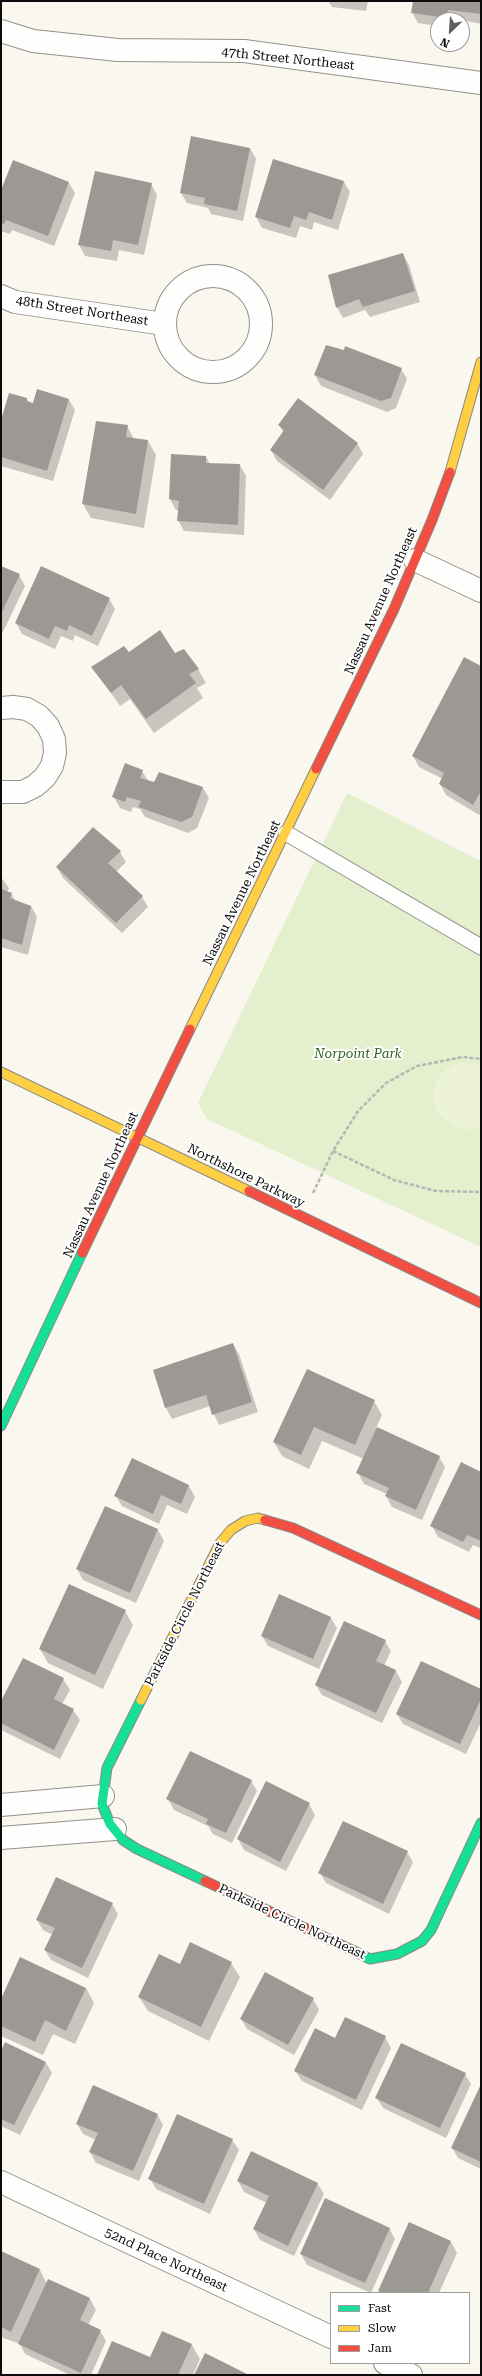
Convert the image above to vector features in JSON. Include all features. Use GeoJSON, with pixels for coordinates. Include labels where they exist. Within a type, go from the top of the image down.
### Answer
{"type":"FeatureCollection","features":[{"type":"Feature","properties":{"kind":"street","name":"47th Street Northeast"},"geometry":{"type":"LineString","coordinates":[[1,31],[33,41],[118,50],[244,51],[481,83]]}},
{"type":"Feature","properties":{"kind":"street","name":"48th Street Northeast"},"geometry":{"type":"LineString","coordinates":[[213,275],[235,281],[252,295],[259,309],[262,324],[259,340],[252,353],[241,364],[228,370],[212,373],[197,370],[184,363],[173,352],[166,339],[164,324],[167,308],[173,295],[184,284],[198,277],[213,275]]}},
{"type":"Feature","properties":{"kind":"street","name":"48th Street Northeast"},"geometry":{"type":"LineString","coordinates":[[1,296],[15,302],[164,324]]}},
{"type":"Feature","properties":{"kind":"street","name":"Nassau Avenue Northeast"},"geometry":{"type":"LineString","coordinates":[[1,1426],[137,1138],[286,833],[416,560],[456,455],[481,362]]}},
{"type":"Feature","properties":{"kind":"street"},"geometry":{"type":"LineString","coordinates":[[416,560],[481,590]]}},
{"type":"Feature","properties":{"kind":"street"},"geometry":{"type":"LineString","coordinates":[[1,708],[13,707],[27,710],[39,716],[48,726],[54,739],[55,752],[52,766],[45,777],[35,786],[23,792],[1,792]]}},
{"type":"Feature","properties":{"kind":"street","name":"Northshore Parkway"},"geometry":{"type":"LineString","coordinates":[[1,1072],[301,1218],[481,1303]]}},
{"type":"Feature","properties":{"kind":"street","name":"Parkside Circle Northeast"},"geometry":{"type":"LineString","coordinates":[[481,1615],[293,1528],[258,1518],[245,1521],[231,1530],[220,1543],[107,1768],[102,1804],[110,1824],[123,1840],[137,1849],[370,1959],[397,1954],[422,1941],[430,1930],[481,1824]]}},
{"type":"Feature","properties":{"kind":"street"},"geometry":{"type":"LineString","coordinates":[[1,1805],[103,1796]]}},
{"type":"Feature","properties":{"kind":"street"},"geometry":{"type":"LineString","coordinates":[[1,1838],[114,1829]]}},
{"type":"Feature","properties":{"kind":"street","name":"52nd Place Northeast"},"geometry":{"type":"LineString","coordinates":[[1,2182],[330,2338]]}},
{"type":"Feature","properties":{"kind":"street"},"geometry":{"type":"LineString","coordinates":[[387,2364],[411,2375]]}},
{"type":"Feature","properties":{"kind":"lane"},"geometry":{"type":"LineString","coordinates":[[286,833],[481,947]]}},
{"type":"Feature","properties":{"kind":"path"},"geometry":{"type":"LineString","coordinates":[[301,1218],[333,1151],[358,1111],[386,1083],[417,1066],[463,1057],[481,1060]]}},
{"type":"Feature","properties":{"kind":"path"},"geometry":{"type":"LineString","coordinates":[[333,1151],[401,1182],[436,1191],[481,1192]]}},
{"type":"Feature","properties":{"kind":"green space","name":"Norpoint Park"},"geometry":{"type":"Polygon","coordinates":[[[347,793],[481,861],[481,1247],[207,1119],[198,1103],[347,793]]]}},
{"type":"Feature","properties":{"kind":"green space"},"geometry":{"type":"Polygon","coordinates":[[[462,1062],[481,1065],[481,1126],[473,1129],[462,1129],[450,1124],[441,1117],[436,1107],[434,1095],[435,1084],[442,1073],[451,1066],[462,1062]]]}},
{"type":"Feature","properties":{"kind":"building"},"geometry":{"type":"Polygon","coordinates":[[[413,1],[481,1],[481,14],[448,10],[448,12],[430,12],[430,16],[411,13],[413,1]]]}},
{"type":"Feature","properties":{"kind":"building"},"geometry":{"type":"Polygon","coordinates":[[[191,136],[250,148],[237,211],[204,204],[205,198],[180,193],[191,136]]]}},
{"type":"Feature","properties":{"kind":"building"},"geometry":{"type":"Polygon","coordinates":[[[273,159],[344,181],[332,220],[309,212],[306,220],[294,216],[290,228],[255,217],[273,159]]]}},
{"type":"Feature","properties":{"kind":"building"},"geometry":{"type":"Polygon","coordinates":[[[13,160],[69,182],[48,236],[6,220],[4,224],[1,223],[1,190],[13,160]]]}},
{"type":"Feature","properties":{"kind":"building"},"geometry":{"type":"Polygon","coordinates":[[[95,171],[152,183],[138,245],[113,240],[111,251],[78,245],[95,171]]]}},
{"type":"Feature","properties":{"kind":"building"},"geometry":{"type":"Polygon","coordinates":[[[403,253],[415,291],[363,307],[359,299],[336,308],[328,275],[403,253]]]}},
{"type":"Feature","properties":{"kind":"building"},"geometry":{"type":"Polygon","coordinates":[[[326,345],[344,350],[345,346],[402,368],[391,398],[381,401],[314,375],[326,345]]]}},
{"type":"Feature","properties":{"kind":"building"},"geometry":{"type":"Polygon","coordinates":[[[37,389],[69,399],[47,471],[1,457],[1,420],[9,393],[27,398],[27,401],[33,403],[37,389]]]}},
{"type":"Feature","properties":{"kind":"building"},"geometry":{"type":"Polygon","coordinates":[[[298,398],[358,443],[323,490],[270,450],[284,430],[278,425],[298,398]]]}},
{"type":"Feature","properties":{"kind":"building"},"geometry":{"type":"Polygon","coordinates":[[[96,421],[128,425],[126,437],[148,440],[136,514],[82,504],[96,421]]]}},
{"type":"Feature","properties":{"kind":"building"},"geometry":{"type":"Polygon","coordinates":[[[171,454],[206,456],[206,463],[240,464],[238,525],[177,521],[179,501],[169,499],[171,454]]]}},
{"type":"Feature","properties":{"kind":"building"},"geometry":{"type":"Polygon","coordinates":[[[1,566],[20,574],[1,614],[1,566]]]}},
{"type":"Feature","properties":{"kind":"building"},"geometry":{"type":"Polygon","coordinates":[[[41,566],[110,598],[92,636],[69,625],[67,631],[55,626],[49,639],[15,623],[41,566]]]}},
{"type":"Feature","properties":{"kind":"building"},"geometry":{"type":"Polygon","coordinates":[[[160,630],[175,653],[184,649],[199,669],[189,674],[196,683],[146,719],[121,685],[111,693],[91,667],[124,646],[129,652],[160,630]]]}},
{"type":"Feature","properties":{"kind":"building"},"geometry":{"type":"Polygon","coordinates":[[[464,657],[481,666],[481,791],[473,805],[439,784],[444,773],[412,756],[464,657]]]}},
{"type":"Feature","properties":{"kind":"building"},"geometry":{"type":"Polygon","coordinates":[[[125,763],[143,770],[140,778],[154,782],[159,772],[203,787],[192,817],[181,822],[138,807],[141,801],[127,797],[125,802],[112,797],[125,763]]]}},
{"type":"Feature","properties":{"kind":"building"},"geometry":{"type":"Polygon","coordinates":[[[93,827],[121,851],[108,863],[143,896],[116,923],[56,867],[93,827]]]}},
{"type":"Feature","properties":{"kind":"building"},"geometry":{"type":"Polygon","coordinates":[[[1,889],[12,893],[10,898],[31,906],[22,945],[1,938],[1,889]]]}},
{"type":"Feature","properties":{"kind":"building"},"geometry":{"type":"Polygon","coordinates":[[[233,1343],[252,1402],[212,1415],[206,1395],[165,1408],[153,1370],[233,1343]]]}},
{"type":"Feature","properties":{"kind":"building"},"geometry":{"type":"Polygon","coordinates":[[[307,1369],[375,1400],[355,1445],[314,1427],[301,1455],[273,1442],[307,1369]]]}},
{"type":"Feature","properties":{"kind":"building"},"geometry":{"type":"Polygon","coordinates":[[[377,1427],[440,1456],[416,1510],[385,1496],[389,1488],[356,1473],[377,1427]]]}},
{"type":"Feature","properties":{"kind":"building"},"geometry":{"type":"Polygon","coordinates":[[[132,1458],[189,1485],[181,1504],[161,1495],[153,1514],[114,1496],[132,1458]]]}},
{"type":"Feature","properties":{"kind":"building"},"geometry":{"type":"Polygon","coordinates":[[[461,1462],[481,1472],[481,1541],[467,1535],[463,1542],[430,1526],[461,1462]]]}},
{"type":"Feature","properties":{"kind":"building"},"geometry":{"type":"Polygon","coordinates":[[[105,1506],[158,1529],[130,1593],[76,1569],[105,1506]]]}},
{"type":"Feature","properties":{"kind":"building"},"geometry":{"type":"Polygon","coordinates":[[[69,1584],[126,1610],[95,1675],[39,1649],[69,1584]]]}},
{"type":"Feature","properties":{"kind":"building"},"geometry":{"type":"Polygon","coordinates":[[[279,1594],[331,1617],[313,1659],[261,1636],[279,1594]]]}},
{"type":"Feature","properties":{"kind":"building"},"geometry":{"type":"Polygon","coordinates":[[[344,1621],[386,1640],[376,1661],[396,1670],[376,1713],[315,1685],[344,1621]]]}},
{"type":"Feature","properties":{"kind":"building"},"geometry":{"type":"Polygon","coordinates":[[[23,1658],[64,1678],[54,1699],[74,1709],[54,1750],[1,1723],[1,1701],[23,1658]]]}},
{"type":"Feature","properties":{"kind":"building"},"geometry":{"type":"Polygon","coordinates":[[[421,1661],[481,1689],[481,1699],[460,1744],[396,1714],[421,1661]]]}},
{"type":"Feature","properties":{"kind":"building"},"geometry":{"type":"Polygon","coordinates":[[[190,1751],[252,1780],[226,1833],[206,1824],[208,1819],[166,1799],[190,1751]]]}},
{"type":"Feature","properties":{"kind":"building"},"geometry":{"type":"Polygon","coordinates":[[[266,1781],[310,1803],[280,1862],[237,1839],[266,1781]]]}},
{"type":"Feature","properties":{"kind":"building"},"geometry":{"type":"Polygon","coordinates":[[[343,1821],[408,1851],[383,1904],[318,1873],[343,1821]]]}},
{"type":"Feature","properties":{"kind":"building"},"geometry":{"type":"Polygon","coordinates":[[[56,1877],[113,1903],[82,1968],[44,1950],[55,1928],[36,1920],[56,1877]]]}},
{"type":"Feature","properties":{"kind":"building"},"geometry":{"type":"Polygon","coordinates":[[[190,1942],[232,1962],[201,2027],[138,1997],[159,1954],[180,1964],[190,1942]]]}},
{"type":"Feature","properties":{"kind":"building"},"geometry":{"type":"Polygon","coordinates":[[[20,1957],[86,1988],[66,2031],[45,2020],[35,2042],[1,2026],[1,1999],[20,1957]]]}},
{"type":"Feature","properties":{"kind":"building"},"geometry":{"type":"Polygon","coordinates":[[[265,1972],[314,1998],[288,2045],[240,2019],[265,1972]]]}},
{"type":"Feature","properties":{"kind":"building"},"geometry":{"type":"Polygon","coordinates":[[[345,2017],[386,2036],[356,2100],[294,2071],[315,2028],[335,2038],[345,2017]]]}},
{"type":"Feature","properties":{"kind":"building"},"geometry":{"type":"Polygon","coordinates":[[[5,2042],[46,2062],[14,2125],[1,2119],[1,2051],[5,2042]]]}},
{"type":"Feature","properties":{"kind":"building"},"geometry":{"type":"Polygon","coordinates":[[[401,2043],[466,2073],[440,2128],[375,2098],[401,2043]]]}},
{"type":"Feature","properties":{"kind":"building"},"geometry":{"type":"Polygon","coordinates":[[[481,2084],[481,2162],[451,2148],[481,2084]]]}},
{"type":"Feature","properties":{"kind":"building"},"geometry":{"type":"Polygon","coordinates":[[[93,2085],[158,2114],[133,2171],[89,2152],[98,2133],[76,2124],[93,2085]]]}},
{"type":"Feature","properties":{"kind":"building"},"geometry":{"type":"Polygon","coordinates":[[[177,2114],[233,2139],[204,2204],[148,2179],[177,2114]]]}},
{"type":"Feature","properties":{"kind":"building"},"geometry":{"type":"Polygon","coordinates":[[[251,2151],[318,2183],[288,2246],[253,2229],[269,2196],[237,2181],[251,2151]]]}},
{"type":"Feature","properties":{"kind":"building"},"geometry":{"type":"Polygon","coordinates":[[[325,2198],[390,2228],[365,2283],[300,2254],[325,2198]]]}},
{"type":"Feature","properties":{"kind":"building"},"geometry":{"type":"Polygon","coordinates":[[[409,2222],[451,2241],[428,2292],[378,2291],[409,2222]]]}},
{"type":"Feature","properties":{"kind":"building"},"geometry":{"type":"Polygon","coordinates":[[[1,2251],[40,2269],[11,2332],[1,2327],[1,2251]]]}},
{"type":"Feature","properties":{"kind":"building"},"geometry":{"type":"Polygon","coordinates":[[[48,2279],[90,2298],[80,2320],[101,2330],[81,2373],[18,2344],[48,2279]]]}},
{"type":"Feature","properties":{"kind":"building"},"geometry":{"type":"Polygon","coordinates":[[[162,2331],[192,2344],[178,2375],[97,2375],[112,2341],[150,2357],[162,2331]]]}},
{"type":"Feature","properties":{"kind":"building"},"geometry":{"type":"Polygon","coordinates":[[[205,2353],[249,2375],[194,2375],[205,2353]]]}},
{"type":"Feature","properties":{"kind":"traffic: fast"},"geometry":{"type":"LineString","coordinates":[[1,1426],[82,1253]]}},
{"type":"Feature","properties":{"kind":"traffic: fast"},"geometry":{"type":"LineString","coordinates":[[141,1700],[107,1768],[102,1804],[110,1824],[123,1840],[137,1849],[205,1881]]}},
{"type":"Feature","properties":{"kind":"traffic: fast"},"geometry":{"type":"LineString","coordinates":[[354,1951],[370,1959],[397,1954],[422,1941],[431,1930],[481,1823]]}},
{"type":"Feature","properties":{"kind":"traffic: slow"},"geometry":{"type":"LineString","coordinates":[[450,472],[481,362]]}},
{"type":"Feature","properties":{"kind":"traffic: slow"},"geometry":{"type":"LineString","coordinates":[[190,1029],[316,769]]}},
{"type":"Feature","properties":{"kind":"traffic: slow"},"geometry":{"type":"LineString","coordinates":[[1,1072],[249,1191]]}},
{"type":"Feature","properties":{"kind":"traffic: slow"},"geometry":{"type":"LineString","coordinates":[[141,1700],[220,1543],[231,1530],[245,1521],[258,1518],[265,1520]]}},
{"type":"Feature","properties":{"kind":"traffic: jam"},"geometry":{"type":"LineString","coordinates":[[316,769],[394,609],[432,520],[450,472]]}},
{"type":"Feature","properties":{"kind":"traffic: jam"},"geometry":{"type":"LineString","coordinates":[[82,1253],[190,1029]]}},
{"type":"Feature","properties":{"kind":"traffic: jam"},"geometry":{"type":"LineString","coordinates":[[249,1191],[481,1303]]}},
{"type":"Feature","properties":{"kind":"traffic: jam"},"geometry":{"type":"LineString","coordinates":[[265,1520],[293,1528],[481,1615]]}},
{"type":"Feature","properties":{"kind":"traffic: jam"},"geometry":{"type":"LineString","coordinates":[[205,1881],[354,1951]]}}]}
